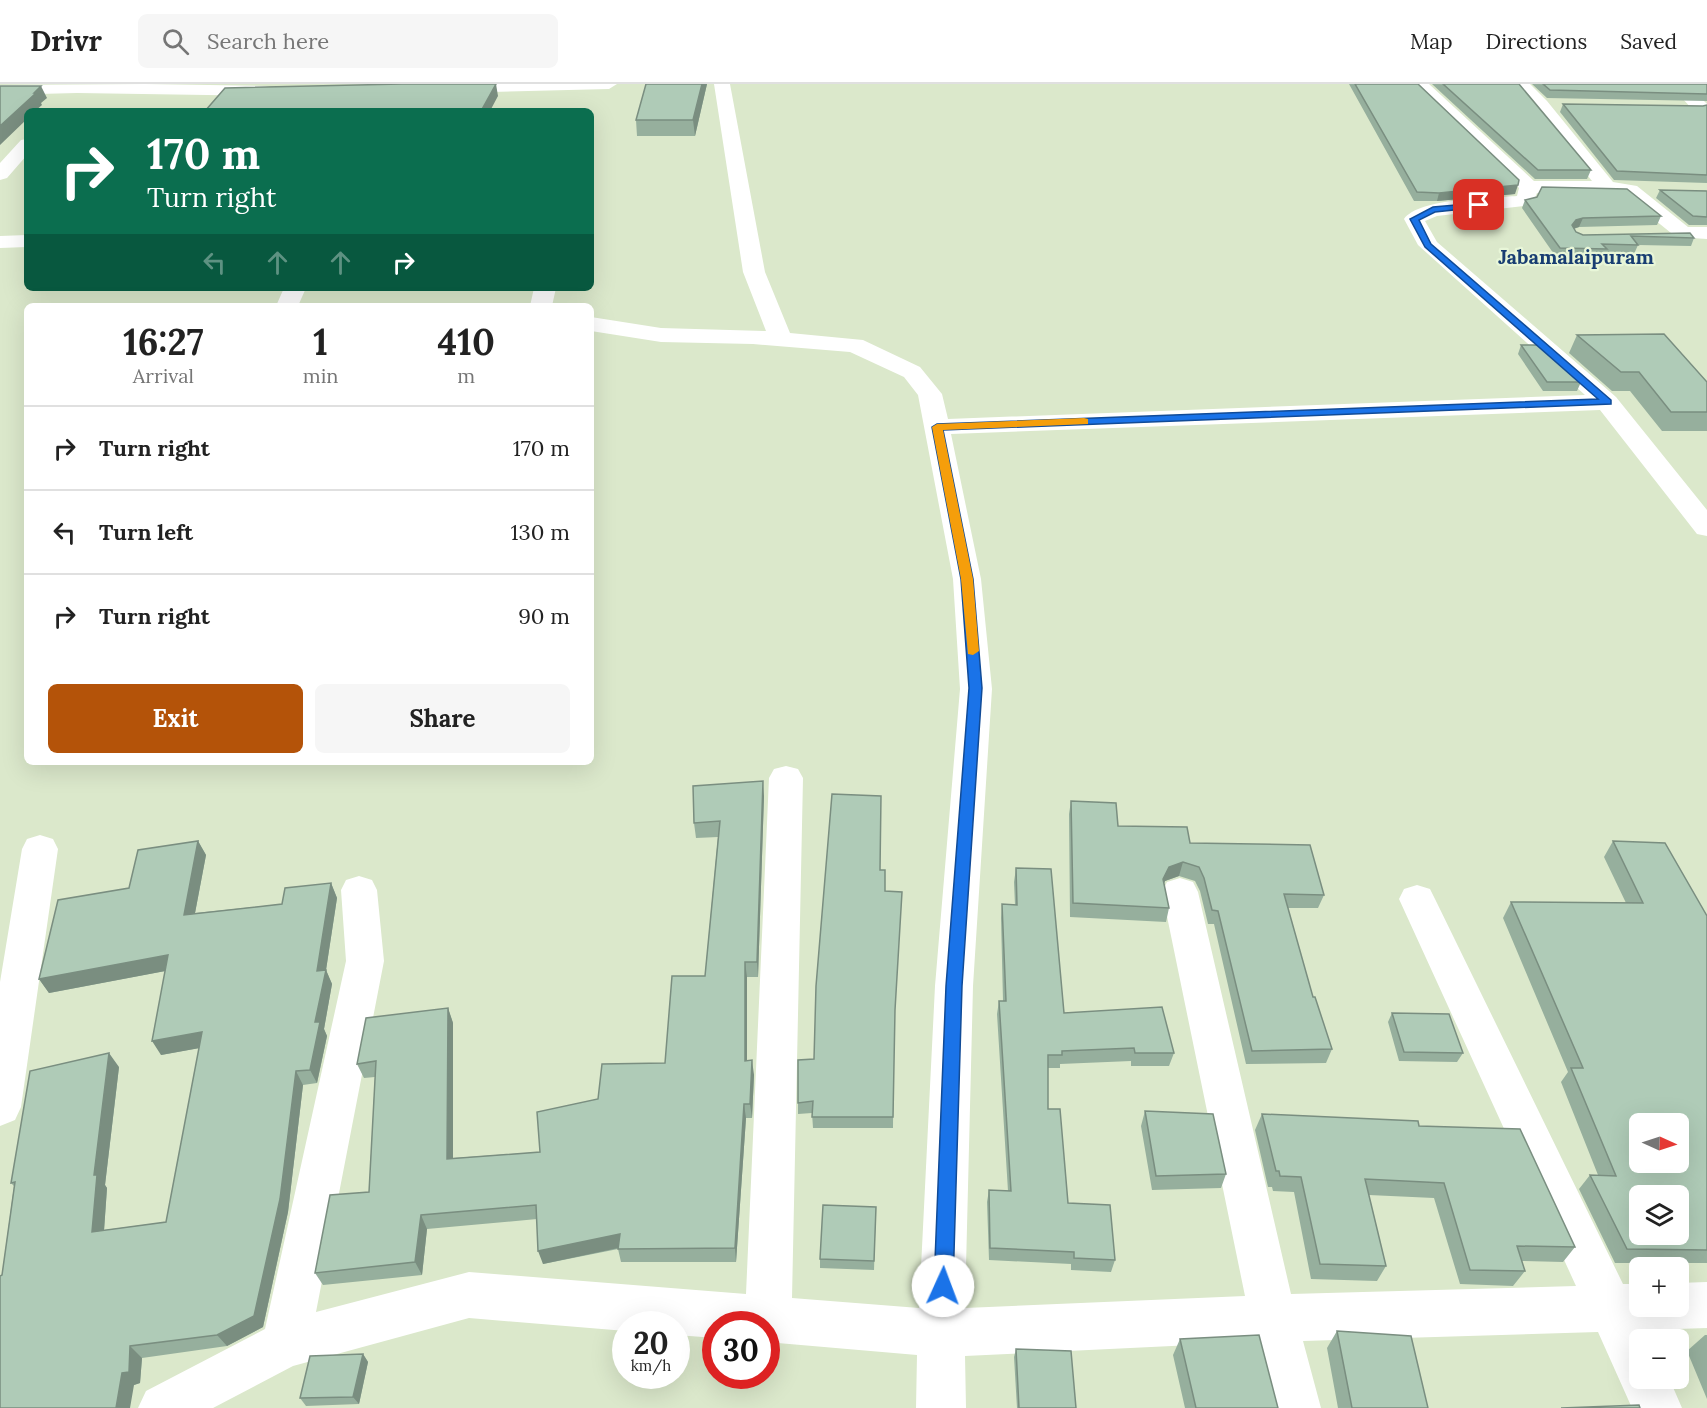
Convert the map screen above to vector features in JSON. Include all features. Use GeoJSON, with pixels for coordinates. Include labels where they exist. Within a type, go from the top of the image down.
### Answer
{"type":"FeatureCollection","features":[{"type":"Feature","properties":{"kind":"street"},"geometry":{"type":"LineString","coordinates":[[435,88],[609,84]]}},
{"type":"Feature","properties":{"kind":"street"},"geometry":{"type":"LineString","coordinates":[[722,84],[754,273],[781,339]]}},
{"type":"Feature","properties":{"kind":"street"},"geometry":{"type":"LineString","coordinates":[[1419,84],[1529,187],[1663,190]]}},
{"type":"Feature","properties":{"kind":"street"},"geometry":{"type":"LineString","coordinates":[[1520,84],[1541,105],[1607,187]]}},
{"type":"Feature","properties":{"kind":"street"},"geometry":{"type":"LineString","coordinates":[[1677,84],[1704,108]]}},
{"type":"Feature","properties":{"kind":"street"},"geometry":{"type":"LineString","coordinates":[[580,102],[584,85]]}},
{"type":"Feature","properties":{"kind":"street"},"geometry":{"type":"LineString","coordinates":[[63,103],[79,86]]}},
{"type":"Feature","properties":{"kind":"street"},"geometry":{"type":"LineString","coordinates":[[0,90],[79,86],[283,91]]}},
{"type":"Feature","properties":{"kind":"street"},"geometry":{"type":"LineString","coordinates":[[215,108],[226,88]]}},
{"type":"Feature","properties":{"kind":"street"},"geometry":{"type":"LineString","coordinates":[[1541,105],[1564,105]]}},
{"type":"Feature","properties":{"kind":"street"},"geometry":{"type":"LineString","coordinates":[[1678,107],[1704,108]]}},
{"type":"Feature","properties":{"kind":"street"},"geometry":{"type":"LineString","coordinates":[[0,174],[24,147]]}},
{"type":"Feature","properties":{"kind":"street"},"geometry":{"type":"LineString","coordinates":[[1529,187],[1525,201],[1433,210],[1414,219],[1428,245],[1607,402],[1707,528]]}},
{"type":"Feature","properties":{"kind":"street"},"geometry":{"type":"LineString","coordinates":[[1630,190],[1683,233]]}},
{"type":"Feature","properties":{"kind":"street"},"geometry":{"type":"LineString","coordinates":[[1649,234],[1707,233]]}},
{"type":"Feature","properties":{"kind":"street"},"geometry":{"type":"LineString","coordinates":[[0,242],[24,241]]}},
{"type":"Feature","properties":{"kind":"street"},"geometry":{"type":"LineString","coordinates":[[594,324],[660,335],[781,339],[855,345],[912,372],[930,394],[967,579],[976,688],[954,986],[941,1333],[941,1408]]}},
{"type":"Feature","properties":{"kind":"street"},"geometry":{"type":"LineString","coordinates":[[937,427],[1607,402]]}},
{"type":"Feature","properties":{"kind":"street"},"geometry":{"type":"LineString","coordinates":[[768,1311],[786,778]]}},
{"type":"Feature","properties":{"kind":"street"},"geometry":{"type":"LineString","coordinates":[[0,1107],[40,849]]}},
{"type":"Feature","properties":{"kind":"street"},"geometry":{"type":"LineString","coordinates":[[286,1344],[365,962],[359,890]]}},
{"type":"Feature","properties":{"kind":"street"},"geometry":{"type":"LineString","coordinates":[[1180,892],[1273,1318],[1296,1408]]}},
{"type":"Feature","properties":{"kind":"street"},"geometry":{"type":"LineString","coordinates":[[1417,899],[1629,1346]]}},
{"type":"Feature","properties":{"kind":"street"},"geometry":{"type":"LineString","coordinates":[[163,1408],[286,1344],[469,1295],[702,1312]]}},
{"type":"Feature","properties":{"kind":"street"},"geometry":{"type":"LineString","coordinates":[[1689,1306],[1707,1305]]}},
{"type":"Feature","properties":{"kind":"street"},"geometry":{"type":"LineString","coordinates":[[780,1318],[941,1333],[1273,1318],[1629,1309]]}},
{"type":"Feature","properties":{"kind":"street"},"geometry":{"type":"LineString","coordinates":[[1648,1389],[1657,1408]]}},
{"type":"Feature","properties":{"kind":"building"},"geometry":{"type":"Polygon","coordinates":[[[496,84],[483,108],[208,108],[225,88],[496,84]]]}},
{"type":"Feature","properties":{"kind":"building"},"geometry":{"type":"Polygon","coordinates":[[[646,84],[702,84],[693,120],[636,120],[646,84]]]}},
{"type":"Feature","properties":{"kind":"building"},"geometry":{"type":"Polygon","coordinates":[[[1355,84],[1418,84],[1519,180],[1518,185],[1439,193],[1417,192],[1355,84]]]}},
{"type":"Feature","properties":{"kind":"building"},"geometry":{"type":"Polygon","coordinates":[[[1443,84],[1519,84],[1591,170],[1538,170],[1443,84]]]}},
{"type":"Feature","properties":{"kind":"building"},"geometry":{"type":"Polygon","coordinates":[[[1543,84],[1707,84],[1707,94],[1550,90],[1543,84]]]}},
{"type":"Feature","properties":{"kind":"building"},"geometry":{"type":"Polygon","coordinates":[[[0,86],[41,86],[0,126],[0,86]]]}},
{"type":"Feature","properties":{"kind":"building"},"geometry":{"type":"Polygon","coordinates":[[[1563,104],[1707,105],[1707,175],[1617,171],[1563,104]]]}},
{"type":"Feature","properties":{"kind":"building"},"geometry":{"type":"Polygon","coordinates":[[[1542,187],[1627,189],[1661,216],[1576,220],[1572,225],[1576,232],[1583,235],[1690,233],[1694,238],[1631,236],[1638,245],[1602,244],[1607,249],[1560,248],[1525,200],[1537,197],[1542,187]]]}},
{"type":"Feature","properties":{"kind":"building"},"geometry":{"type":"Polygon","coordinates":[[[1660,190],[1707,191],[1707,217],[1693,216],[1660,190]]]}},
{"type":"Feature","properties":{"kind":"building"},"geometry":{"type":"Polygon","coordinates":[[[1664,334],[1707,382],[1707,412],[1671,412],[1639,372],[1621,372],[1577,335],[1664,334]]]}},
{"type":"Feature","properties":{"kind":"building"},"geometry":{"type":"Polygon","coordinates":[[[1521,345],[1540,345],[1581,382],[1547,382],[1521,345]]]}},
{"type":"Feature","properties":{"kind":"building"},"geometry":{"type":"Polygon","coordinates":[[[763,781],[757,962],[745,962],[745,1061],[752,1060],[750,1104],[744,1104],[735,1248],[618,1249],[620,1234],[538,1251],[536,1205],[421,1215],[415,1262],[315,1273],[330,1195],[369,1192],[376,1061],[357,1064],[366,1018],[448,1008],[447,1159],[540,1152],[537,1112],[598,1099],[602,1064],[665,1063],[672,976],[705,976],[720,821],[694,823],[693,786],[763,781]]]}},
{"type":"Feature","properties":{"kind":"building"},"geometry":{"type":"Polygon","coordinates":[[[832,794],[881,796],[880,870],[885,870],[885,891],[902,892],[895,1010],[893,1117],[812,1117],[813,1101],[798,1103],[798,1060],[814,1059],[816,986],[832,794]]]}},
{"type":"Feature","properties":{"kind":"building"},"geometry":{"type":"Polygon","coordinates":[[[1071,801],[1116,803],[1118,826],[1187,827],[1190,843],[1310,845],[1324,895],[1284,894],[1313,997],[1315,997],[1332,1049],[1252,1051],[1218,911],[1212,910],[1199,867],[1183,862],[1169,867],[1163,879],[1169,908],[1073,903],[1071,801]]]}},
{"type":"Feature","properties":{"kind":"building"},"geometry":{"type":"Polygon","coordinates":[[[198,841],[184,915],[282,904],[285,888],[331,883],[317,971],[326,970],[315,1022],[320,1022],[310,1070],[296,1071],[280,1199],[254,1316],[217,1335],[130,1346],[129,1372],[122,1373],[116,1408],[0,1408],[0,1276],[2,1275],[15,1182],[11,1183],[30,1071],[109,1053],[94,1175],[97,1175],[92,1232],[166,1222],[202,1032],[152,1041],[168,955],[39,979],[58,900],[129,888],[138,850],[198,841]]]}},
{"type":"Feature","properties":{"kind":"building"},"geometry":{"type":"Polygon","coordinates":[[[1613,841],[1665,843],[1707,916],[1707,1250],[1627,1249],[1590,1175],[1616,1176],[1571,1068],[1583,1068],[1511,902],[1643,903],[1613,841]]]}},
{"type":"Feature","properties":{"kind":"building"},"geometry":{"type":"Polygon","coordinates":[[[1016,868],[1051,869],[1064,1013],[1162,1007],[1174,1053],[1135,1053],[1134,1048],[1062,1051],[1062,1055],[1048,1055],[1048,1109],[1060,1109],[1068,1203],[1110,1205],[1115,1260],[1074,1258],[1074,1252],[990,1248],[989,1190],[1011,1191],[999,1001],[1006,1001],[1002,904],[1017,905],[1016,868]]]}},
{"type":"Feature","properties":{"kind":"building"},"geometry":{"type":"Polygon","coordinates":[[[1392,1013],[1449,1014],[1463,1053],[1404,1052],[1392,1013]]]}},
{"type":"Feature","properties":{"kind":"building"},"geometry":{"type":"Polygon","coordinates":[[[1145,1111],[1213,1114],[1226,1174],[1156,1176],[1145,1111]]]}},
{"type":"Feature","properties":{"kind":"building"},"geometry":{"type":"Polygon","coordinates":[[[1262,1114],[1418,1121],[1419,1126],[1520,1129],[1575,1247],[1517,1246],[1525,1271],[1470,1270],[1444,1183],[1365,1179],[1386,1266],[1320,1264],[1301,1177],[1280,1176],[1279,1171],[1276,1171],[1262,1114]]]}},
{"type":"Feature","properties":{"kind":"building"},"geometry":{"type":"Polygon","coordinates":[[[823,1205],[876,1207],[874,1261],[820,1259],[823,1205]]]}},
{"type":"Feature","properties":{"kind":"building"},"geometry":{"type":"Polygon","coordinates":[[[1337,1331],[1411,1336],[1428,1408],[1352,1408],[1337,1331]]]}},
{"type":"Feature","properties":{"kind":"building"},"geometry":{"type":"Polygon","coordinates":[[[1259,1335],[1278,1408],[1196,1408],[1180,1339],[1259,1335]]]}},
{"type":"Feature","properties":{"kind":"building"},"geometry":{"type":"Polygon","coordinates":[[[1016,1349],[1071,1351],[1076,1408],[1019,1408],[1016,1349]]]}},
{"type":"Feature","properties":{"kind":"building"},"geometry":{"type":"Polygon","coordinates":[[[363,1354],[353,1397],[300,1398],[310,1356],[363,1354]]]}},
{"type":"Feature","properties":{"kind":"building"},"geometry":{"type":"Polygon","coordinates":[[[1639,1405],[1640,1408],[1561,1408],[1639,1405]]]}},
{"type":"Feature","properties":{"kind":"slow traffic"},"geometry":{"type":"LineString","coordinates":[[973,651],[967,579],[937,427],[1084,421]]}},
{"type":"Feature","properties":{"kind":"district","name":"Jabamalaipuram"},"geometry":{"type":"Point","coordinates":[1576,256]}},
{"type":"Feature","properties":{"kind":"route"},"geometry":{"type":"LineString","coordinates":[[943,1286],[954,986],[976,688],[967,579],[937,427],[1607,402],[1428,245],[1414,219],[1433,210],[1479,205]]}}]}
